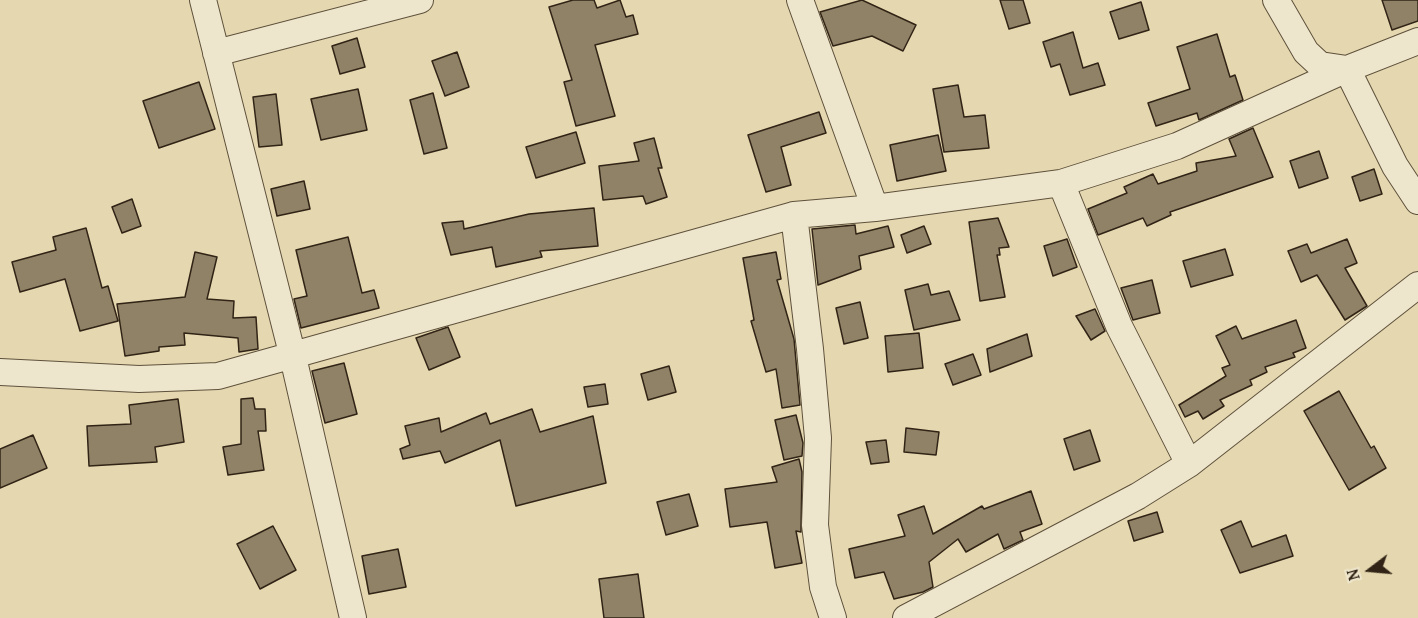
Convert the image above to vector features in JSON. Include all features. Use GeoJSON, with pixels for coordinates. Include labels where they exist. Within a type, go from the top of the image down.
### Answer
{"type":"FeatureCollection","features":[{"type":"Feature","properties":{"kind":"street"},"geometry":{"type":"LineString","coordinates":[[203,0],[293,357],[353,618]]}},
{"type":"Feature","properties":{"kind":"street"},"geometry":{"type":"LineString","coordinates":[[216,53],[420,0]]}},
{"type":"Feature","properties":{"kind":"street"},"geometry":{"type":"LineString","coordinates":[[800,0],[875,208]]}},
{"type":"Feature","properties":{"kind":"street"},"geometry":{"type":"LineString","coordinates":[[1276,0],[1306,51],[1320,65],[1347,69]]}},
{"type":"Feature","properties":{"kind":"street"},"geometry":{"type":"LineString","coordinates":[[0,372],[139,379],[207,377],[293,357],[794,215],[875,208],[1061,183],[1177,146],[1347,69],[1418,41]]}},
{"type":"Feature","properties":{"kind":"street"},"geometry":{"type":"LineString","coordinates":[[1347,69],[1395,166],[1418,201]]}},
{"type":"Feature","properties":{"kind":"street"},"geometry":{"type":"LineString","coordinates":[[1061,183],[1119,326],[1189,464]]}},
{"type":"Feature","properties":{"kind":"street"},"geometry":{"type":"LineString","coordinates":[[794,215],[818,438],[815,525],[823,587],[833,618]]}},
{"type":"Feature","properties":{"kind":"street"},"geometry":{"type":"LineString","coordinates":[[906,618],[1138,496],[1189,464],[1418,285]]}},
{"type":"Feature","properties":{"kind":"building"},"geometry":{"type":"Polygon","coordinates":[[[573,0],[594,0],[597,8],[620,0],[626,17],[633,15],[638,34],[595,45],[615,116],[576,126],[564,82],[572,80],[549,7],[573,0]]]}},
{"type":"Feature","properties":{"kind":"building"},"geometry":{"type":"Polygon","coordinates":[[[862,0],[916,25],[903,51],[872,36],[833,46],[820,12],[862,0]]]}},
{"type":"Feature","properties":{"kind":"building"},"geometry":{"type":"Polygon","coordinates":[[[1000,0],[1023,0],[1030,23],[1009,29],[1000,0]]]}},
{"type":"Feature","properties":{"kind":"building"},"geometry":{"type":"Polygon","coordinates":[[[1382,0],[1418,0],[1418,21],[1392,30],[1382,0]]]}},
{"type":"Feature","properties":{"kind":"building"},"geometry":{"type":"Polygon","coordinates":[[[1141,2],[1149,30],[1119,39],[1110,12],[1141,2]]]}},
{"type":"Feature","properties":{"kind":"building"},"geometry":{"type":"Polygon","coordinates":[[[1073,32],[1083,68],[1098,63],[1105,85],[1070,95],[1060,64],[1051,67],[1043,42],[1073,32]]]}},
{"type":"Feature","properties":{"kind":"building"},"geometry":{"type":"Polygon","coordinates":[[[1217,34],[1230,77],[1235,75],[1243,100],[1199,120],[1197,113],[1156,126],[1148,103],[1190,89],[1177,47],[1217,34]]]}},
{"type":"Feature","properties":{"kind":"building"},"geometry":{"type":"Polygon","coordinates":[[[357,38],[365,67],[340,74],[332,46],[357,38]]]}},
{"type":"Feature","properties":{"kind":"building"},"geometry":{"type":"Polygon","coordinates":[[[457,52],[469,87],[445,96],[432,61],[457,52]]]}},
{"type":"Feature","properties":{"kind":"building"},"geometry":{"type":"Polygon","coordinates":[[[199,82],[215,129],[159,148],[143,101],[199,82]]]}},
{"type":"Feature","properties":{"kind":"building"},"geometry":{"type":"Polygon","coordinates":[[[958,85],[964,117],[985,115],[989,148],[944,152],[933,89],[958,85]]]}},
{"type":"Feature","properties":{"kind":"building"},"geometry":{"type":"Polygon","coordinates":[[[358,89],[367,130],[321,140],[311,99],[358,89]]]}},
{"type":"Feature","properties":{"kind":"building"},"geometry":{"type":"Polygon","coordinates":[[[433,93],[447,148],[424,154],[410,100],[433,93]]]}},
{"type":"Feature","properties":{"kind":"building"},"geometry":{"type":"Polygon","coordinates":[[[276,94],[282,145],[259,147],[253,97],[276,94]]]}},
{"type":"Feature","properties":{"kind":"building"},"geometry":{"type":"Polygon","coordinates":[[[819,112],[826,133],[781,147],[791,185],[766,192],[748,135],[819,112]]]}},
{"type":"Feature","properties":{"kind":"building"},"geometry":{"type":"Polygon","coordinates":[[[1253,128],[1273,177],[1170,212],[1171,215],[1147,226],[1143,218],[1098,235],[1088,209],[1127,193],[1124,187],[1153,174],[1158,184],[1197,171],[1196,163],[1236,156],[1229,139],[1253,128]]]}},
{"type":"Feature","properties":{"kind":"building"},"geometry":{"type":"Polygon","coordinates":[[[576,132],[585,163],[536,178],[526,147],[576,132]]]}},
{"type":"Feature","properties":{"kind":"building"},"geometry":{"type":"Polygon","coordinates":[[[938,135],[946,171],[897,181],[890,145],[938,135]]]}},
{"type":"Feature","properties":{"kind":"building"},"geometry":{"type":"Polygon","coordinates":[[[654,138],[662,168],[658,168],[667,197],[646,204],[643,196],[603,200],[599,166],[639,161],[634,143],[654,138]]]}},
{"type":"Feature","properties":{"kind":"building"},"geometry":{"type":"Polygon","coordinates":[[[1319,151],[1328,178],[1299,188],[1290,161],[1319,151]]]}},
{"type":"Feature","properties":{"kind":"building"},"geometry":{"type":"Polygon","coordinates":[[[1374,169],[1382,194],[1360,201],[1352,177],[1374,169]]]}},
{"type":"Feature","properties":{"kind":"building"},"geometry":{"type":"Polygon","coordinates":[[[304,181],[310,209],[277,216],[271,189],[304,181]]]}},
{"type":"Feature","properties":{"kind":"building"},"geometry":{"type":"Polygon","coordinates":[[[132,199],[141,226],[122,233],[112,207],[132,199]]]}},
{"type":"Feature","properties":{"kind":"building"},"geometry":{"type":"Polygon","coordinates":[[[594,208],[598,246],[540,251],[542,257],[496,267],[492,247],[451,255],[442,223],[463,221],[464,229],[529,214],[594,208]]]}},
{"type":"Feature","properties":{"kind":"building"},"geometry":{"type":"Polygon","coordinates":[[[998,218],[1009,247],[999,248],[1000,255],[997,255],[1005,297],[980,301],[969,222],[998,218]]]}},
{"type":"Feature","properties":{"kind":"building"},"geometry":{"type":"Polygon","coordinates":[[[855,225],[856,234],[888,226],[894,247],[859,256],[861,269],[818,285],[812,229],[855,225]]]}},
{"type":"Feature","properties":{"kind":"building"},"geometry":{"type":"Polygon","coordinates":[[[924,226],[931,244],[907,253],[901,235],[924,226]]]}},
{"type":"Feature","properties":{"kind":"building"},"geometry":{"type":"Polygon","coordinates":[[[86,228],[102,288],[108,286],[118,321],[80,331],[65,279],[20,292],[12,262],[56,250],[53,237],[86,228]]]}},
{"type":"Feature","properties":{"kind":"building"},"geometry":{"type":"Polygon","coordinates":[[[348,237],[362,293],[374,290],[379,308],[301,328],[294,299],[307,296],[296,250],[348,237]]]}},
{"type":"Feature","properties":{"kind":"building"},"geometry":{"type":"Polygon","coordinates":[[[1067,239],[1077,267],[1053,276],[1044,246],[1067,239]]]}},
{"type":"Feature","properties":{"kind":"building"},"geometry":{"type":"Polygon","coordinates":[[[1347,239],[1357,263],[1345,268],[1367,306],[1345,320],[1317,275],[1301,282],[1288,251],[1307,244],[1311,253],[1347,239]]]}},
{"type":"Feature","properties":{"kind":"building"},"geometry":{"type":"Polygon","coordinates":[[[1225,249],[1233,275],[1191,287],[1183,261],[1225,249]]]}},
{"type":"Feature","properties":{"kind":"building"},"geometry":{"type":"Polygon","coordinates":[[[195,252],[217,257],[207,299],[234,301],[233,318],[256,317],[258,349],[239,352],[238,338],[184,333],[185,345],[159,347],[159,351],[125,356],[117,304],[185,297],[195,252]]]}},
{"type":"Feature","properties":{"kind":"building"},"geometry":{"type":"Polygon","coordinates":[[[776,252],[781,279],[777,280],[794,339],[800,405],[782,408],[776,369],[766,372],[751,321],[754,320],[743,258],[776,252]]]}},
{"type":"Feature","properties":{"kind":"building"},"geometry":{"type":"Polygon","coordinates":[[[1152,280],[1160,313],[1133,320],[1121,288],[1152,280]]]}},
{"type":"Feature","properties":{"kind":"building"},"geometry":{"type":"Polygon","coordinates":[[[928,284],[931,295],[949,291],[960,320],[914,330],[905,290],[928,284]]]}},
{"type":"Feature","properties":{"kind":"building"},"geometry":{"type":"Polygon","coordinates":[[[860,302],[868,338],[844,344],[836,308],[860,302]]]}},
{"type":"Feature","properties":{"kind":"building"},"geometry":{"type":"Polygon","coordinates":[[[1095,309],[1105,331],[1091,340],[1076,316],[1095,309]]]}},
{"type":"Feature","properties":{"kind":"building"},"geometry":{"type":"Polygon","coordinates":[[[1296,320],[1306,348],[1293,353],[1295,357],[1265,367],[1267,372],[1250,380],[1252,385],[1220,400],[1224,406],[1203,419],[1198,411],[1185,417],[1179,405],[1226,376],[1222,368],[1230,365],[1216,336],[1236,326],[1242,339],[1296,320]]]}},
{"type":"Feature","properties":{"kind":"building"},"geometry":{"type":"Polygon","coordinates":[[[448,327],[460,357],[429,370],[416,338],[448,327]]]}},
{"type":"Feature","properties":{"kind":"building"},"geometry":{"type":"Polygon","coordinates":[[[919,333],[923,368],[888,372],[885,336],[919,333]]]}},
{"type":"Feature","properties":{"kind":"building"},"geometry":{"type":"Polygon","coordinates":[[[1027,334],[1032,356],[990,372],[987,349],[1027,334]]]}},
{"type":"Feature","properties":{"kind":"building"},"geometry":{"type":"Polygon","coordinates":[[[973,354],[981,375],[953,385],[945,364],[973,354]]]}},
{"type":"Feature","properties":{"kind":"building"},"geometry":{"type":"Polygon","coordinates":[[[344,363],[357,414],[325,423],[312,371],[344,363]]]}},
{"type":"Feature","properties":{"kind":"building"},"geometry":{"type":"Polygon","coordinates":[[[669,366],[676,392],[648,400],[641,374],[669,366]]]}},
{"type":"Feature","properties":{"kind":"building"},"geometry":{"type":"Polygon","coordinates":[[[605,384],[608,404],[588,407],[584,387],[605,384]]]}},
{"type":"Feature","properties":{"kind":"building"},"geometry":{"type":"Polygon","coordinates":[[[1339,391],[1371,448],[1374,446],[1386,468],[1349,490],[1304,411],[1339,391]]]}},
{"type":"Feature","properties":{"kind":"building"},"geometry":{"type":"Polygon","coordinates":[[[253,398],[255,409],[265,409],[266,431],[258,431],[264,470],[228,475],[223,447],[241,444],[241,399],[253,398]]]}},
{"type":"Feature","properties":{"kind":"building"},"geometry":{"type":"Polygon","coordinates":[[[178,399],[184,442],[155,447],[157,462],[89,466],[87,426],[131,424],[129,405],[178,399]]]}},
{"type":"Feature","properties":{"kind":"building"},"geometry":{"type":"Polygon","coordinates":[[[532,409],[540,432],[593,416],[606,483],[516,506],[500,440],[445,463],[440,451],[403,459],[400,449],[410,445],[405,426],[439,418],[441,432],[486,413],[490,424],[532,409]]]}},
{"type":"Feature","properties":{"kind":"building"},"geometry":{"type":"Polygon","coordinates":[[[796,415],[803,443],[802,456],[784,460],[775,420],[796,415]]]}},
{"type":"Feature","properties":{"kind":"building"},"geometry":{"type":"Polygon","coordinates":[[[906,428],[939,432],[936,455],[904,452],[906,428]]]}},
{"type":"Feature","properties":{"kind":"building"},"geometry":{"type":"Polygon","coordinates":[[[1090,430],[1100,461],[1074,470],[1064,439],[1090,430]]]}},
{"type":"Feature","properties":{"kind":"building"},"geometry":{"type":"Polygon","coordinates":[[[33,435],[47,468],[0,488],[0,449],[33,435]]]}},
{"type":"Feature","properties":{"kind":"building"},"geometry":{"type":"Polygon","coordinates":[[[886,440],[889,462],[871,464],[866,442],[886,440]]]}},
{"type":"Feature","properties":{"kind":"building"},"geometry":{"type":"Polygon","coordinates":[[[799,459],[802,472],[801,532],[796,531],[802,563],[775,568],[767,522],[730,527],[725,489],[777,482],[772,467],[799,459]]]}},
{"type":"Feature","properties":{"kind":"building"},"geometry":{"type":"Polygon","coordinates":[[[1031,491],[1042,524],[1020,532],[1023,540],[1004,549],[998,534],[966,552],[958,539],[929,562],[933,587],[923,592],[894,599],[884,572],[855,578],[849,549],[905,536],[898,515],[924,506],[933,534],[982,506],[984,509],[1031,491]]]}},
{"type":"Feature","properties":{"kind":"building"},"geometry":{"type":"Polygon","coordinates":[[[689,494],[698,526],[666,535],[657,502],[689,494]]]}},
{"type":"Feature","properties":{"kind":"building"},"geometry":{"type":"Polygon","coordinates":[[[1157,512],[1163,532],[1134,541],[1128,521],[1157,512]]]}},
{"type":"Feature","properties":{"kind":"building"},"geometry":{"type":"Polygon","coordinates":[[[1241,521],[1252,547],[1286,535],[1293,556],[1240,573],[1221,530],[1241,521]]]}},
{"type":"Feature","properties":{"kind":"building"},"geometry":{"type":"Polygon","coordinates":[[[273,526],[296,570],[260,589],[237,544],[273,526]]]}},
{"type":"Feature","properties":{"kind":"building"},"geometry":{"type":"Polygon","coordinates":[[[398,549],[406,587],[369,594],[362,556],[398,549]]]}},
{"type":"Feature","properties":{"kind":"building"},"geometry":{"type":"Polygon","coordinates":[[[638,574],[644,618],[604,618],[599,579],[638,574]]]}}]}
